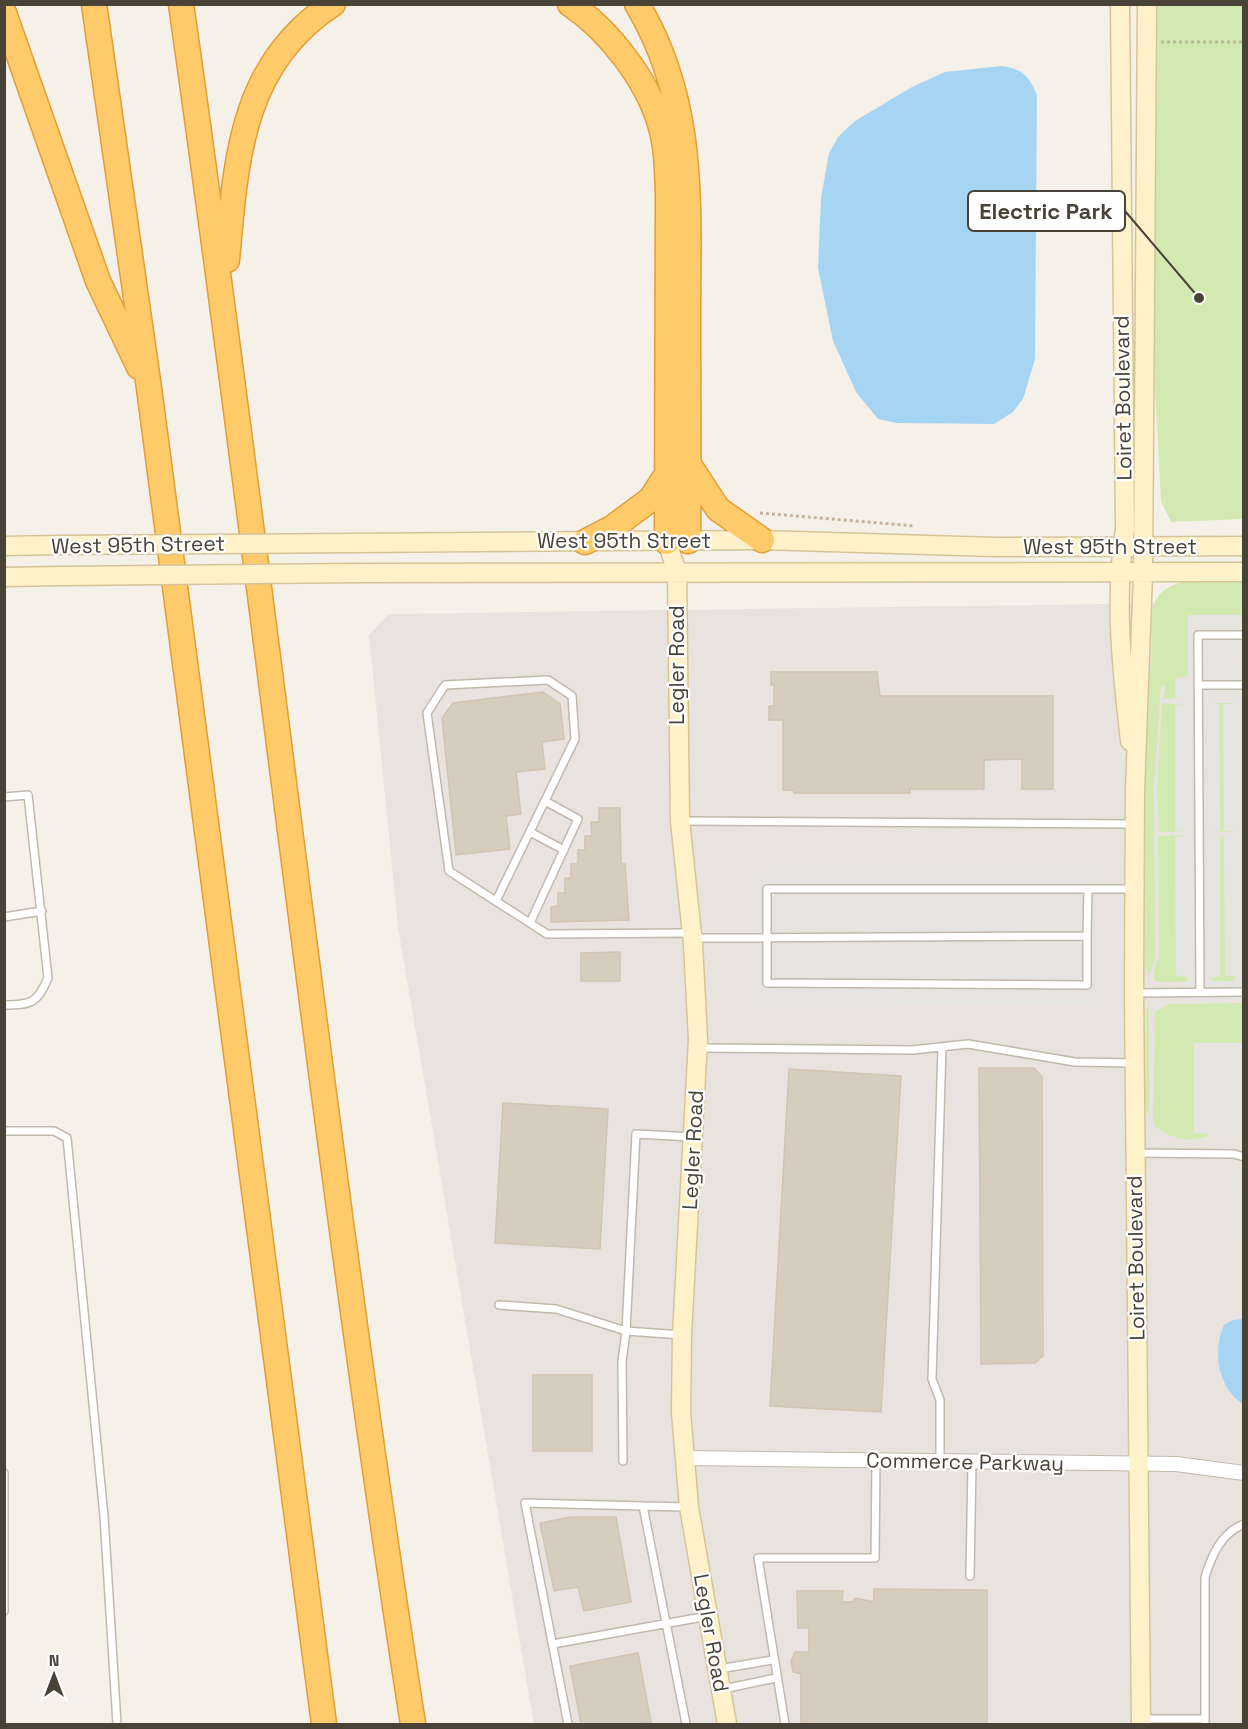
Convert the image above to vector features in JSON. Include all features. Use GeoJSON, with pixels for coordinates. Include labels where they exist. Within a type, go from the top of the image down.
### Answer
{"type":"FeatureCollection","features":[{"type":"Feature","properties":{"kind":"highway"},"geometry":{"type":"LineString","coordinates":[[94,4],[149,388],[322,1721]]}},
{"type":"Feature","properties":{"kind":"highway"},"geometry":{"type":"LineString","coordinates":[[181,4],[223,297],[379,1502],[413,1725]]}},
{"type":"Feature","properties":{"kind":"highway"},"geometry":{"type":"LineString","coordinates":[[223,297],[237,158],[258,93],[284,48],[301,30],[333,4]]}},
{"type":"Feature","properties":{"kind":"highway"},"geometry":{"type":"LineString","coordinates":[[570,4],[614,45],[647,95],[660,123],[666,154],[668,193],[667,474],[677,542]]}},
{"type":"Feature","properties":{"kind":"highway"},"geometry":{"type":"LineString","coordinates":[[637,4],[661,51],[672,82],[686,147],[688,463],[677,542]]}},
{"type":"Feature","properties":{"kind":"highway"},"geometry":{"type":"LineString","coordinates":[[4,14],[98,281],[149,388]]}},
{"type":"Feature","properties":{"kind":"highway"},"geometry":{"type":"LineString","coordinates":[[688,463],[718,509],[762,540]]}},
{"type":"Feature","properties":{"kind":"highway"},"geometry":{"type":"LineString","coordinates":[[585,542],[612,528],[651,499],[667,474]]}},
{"type":"Feature","properties":{"kind":"street","name":"Loiret Boulevard"},"geometry":{"type":"LineString","coordinates":[[1120,4],[1125,529],[1120,573],[1120,652],[1135,791]]}},
{"type":"Feature","properties":{"kind":"street","name":"Loiret Boulevard"},"geometry":{"type":"LineString","coordinates":[[1140,1722],[1140,1465],[1134,1153],[1134,993],[1135,791],[1143,573],[1147,4]]}},
{"type":"Feature","properties":{"kind":"street"},"geometry":{"type":"LineString","coordinates":[[1121,250],[1147,250]]}},
{"type":"Feature","properties":{"kind":"street","name":"West 95th Street"},"geometry":{"type":"LineString","coordinates":[[4,546],[762,540],[995,547],[1244,546]]}},
{"type":"Feature","properties":{"kind":"street","name":"Legler Road"},"geometry":{"type":"LineString","coordinates":[[677,542],[680,821],[692,936],[697,1048],[682,1335],[681,1413],[687,1458],[689,1508],[727,1725]]}},
{"type":"Feature","properties":{"kind":"street","name":"West 95th Street"},"geometry":{"type":"LineString","coordinates":[[4,577],[360,573],[1244,572]]}},
{"type":"Feature","properties":{"kind":"street","name":"Commerce Parkway"},"geometry":{"type":"LineString","coordinates":[[687,1458],[1176,1464],[1244,1473]]}},
{"type":"Feature","properties":{"kind":"lane"},"geometry":{"type":"LineString","coordinates":[[1200,992],[1198,635],[1244,635]]}},
{"type":"Feature","properties":{"kind":"lane"},"geometry":{"type":"LineString","coordinates":[[496,901],[575,739],[572,696],[548,680],[445,685],[427,713],[449,871],[547,934],[767,938],[1088,936]]}},
{"type":"Feature","properties":{"kind":"lane"},"geometry":{"type":"LineString","coordinates":[[1198,685],[1244,685]]}},
{"type":"Feature","properties":{"kind":"lane"},"geometry":{"type":"LineString","coordinates":[[4,797],[28,795],[48,978],[40,995],[27,1005],[4,1005]]}},
{"type":"Feature","properties":{"kind":"lane"},"geometry":{"type":"LineString","coordinates":[[530,923],[578,819],[545,801]]}},
{"type":"Feature","properties":{"kind":"lane"},"geometry":{"type":"LineString","coordinates":[[680,821],[1135,824]]}},
{"type":"Feature","properties":{"kind":"lane"},"geometry":{"type":"LineString","coordinates":[[530,832],[564,850]]}},
{"type":"Feature","properties":{"kind":"lane"},"geometry":{"type":"LineString","coordinates":[[1088,890],[1088,985],[767,983],[767,889],[1135,890]]}},
{"type":"Feature","properties":{"kind":"lane"},"geometry":{"type":"LineString","coordinates":[[4,917],[42,911]]}},
{"type":"Feature","properties":{"kind":"lane"},"geometry":{"type":"LineString","coordinates":[[1134,993],[1244,992]]}},
{"type":"Feature","properties":{"kind":"lane"},"geometry":{"type":"LineString","coordinates":[[697,1048],[912,1050],[968,1044],[1074,1062],[1134,1063]]}},
{"type":"Feature","properties":{"kind":"lane"},"geometry":{"type":"LineString","coordinates":[[940,1461],[940,1401],[932,1379],[942,1047]]}},
{"type":"Feature","properties":{"kind":"lane"},"geometry":{"type":"LineString","coordinates":[[4,1131],[54,1131],[67,1138],[104,1516],[117,1725]]}},
{"type":"Feature","properties":{"kind":"lane"},"geometry":{"type":"LineString","coordinates":[[622,1461],[622,1362],[626,1331],[636,1134],[694,1138]]}},
{"type":"Feature","properties":{"kind":"lane"},"geometry":{"type":"LineString","coordinates":[[1134,1153],[1234,1154],[1244,1157]]}},
{"type":"Feature","properties":{"kind":"lane"},"geometry":{"type":"LineString","coordinates":[[499,1305],[556,1309],[626,1331],[682,1335]]}},
{"type":"Feature","properties":{"kind":"lane"},"geometry":{"type":"LineString","coordinates":[[785,1725],[772,1660],[771,1628],[758,1558],[875,1558],[876,1461]]}},
{"type":"Feature","properties":{"kind":"lane"},"geometry":{"type":"LineString","coordinates":[[970,1576],[972,1462]]}},
{"type":"Feature","properties":{"kind":"lane"},"geometry":{"type":"LineString","coordinates":[[4,1473],[4,1611]]}},
{"type":"Feature","properties":{"kind":"lane"},"geometry":{"type":"LineString","coordinates":[[568,1725],[525,1503],[689,1508]]}},
{"type":"Feature","properties":{"kind":"lane"},"geometry":{"type":"LineString","coordinates":[[643,1506],[686,1725]]}},
{"type":"Feature","properties":{"kind":"lane"},"geometry":{"type":"LineString","coordinates":[[1140,1722],[1205,1722],[1205,1577],[1210,1560],[1221,1542],[1234,1528],[1244,1524]]}},
{"type":"Feature","properties":{"kind":"lane"},"geometry":{"type":"LineString","coordinates":[[553,1644],[708,1616]]}},
{"type":"Feature","properties":{"kind":"lane"},"geometry":{"type":"LineString","coordinates":[[717,1670],[772,1660]]}},
{"type":"Feature","properties":{"kind":"lane"},"geometry":{"type":"LineString","coordinates":[[721,1689],[776,1678]]}},
{"type":"Feature","properties":{"kind":"path"},"geometry":{"type":"LineString","coordinates":[[1155,42],[1244,42]]}},
{"type":"Feature","properties":{"kind":"shaded area"},"geometry":{"type":"Polygon","coordinates":[[[1243,602],[1243,1724],[534,1724],[398,927],[369,635],[389,614],[1243,602]]]}},
{"type":"Feature","properties":{"kind":"shaded area"},"geometry":{"type":"Polygon","coordinates":[[[1188,615],[1243,615],[1243,659],[1213,659],[1213,647],[1206,650],[1206,672],[1213,675],[1213,663],[1243,663],[1243,999],[1186,1000],[1188,976],[1176,975],[1175,837],[1187,837],[1189,832],[1175,830],[1175,705],[1187,705],[1189,699],[1175,698],[1175,678],[1188,676],[1188,615]],[[1211,695],[1207,703],[1219,704],[1220,830],[1208,831],[1207,836],[1220,837],[1220,976],[1208,978],[1213,981],[1234,981],[1236,976],[1225,976],[1224,837],[1236,837],[1237,832],[1224,830],[1223,704],[1235,704],[1236,702],[1230,695],[1211,695]]]}},
{"type":"Feature","properties":{"kind":"shaded area"},"geometry":{"type":"Polygon","coordinates":[[[1097,869],[1097,1004],[756,1005],[756,870],[1097,869]]]}},
{"type":"Feature","properties":{"kind":"shaded area"},"geometry":{"type":"Polygon","coordinates":[[[1194,1043],[1243,1043],[1243,1133],[1194,1133],[1194,1043]]]}},
{"type":"Feature","properties":{"kind":"shaded area"},"geometry":{"type":"Polygon","coordinates":[[[1243,1161],[1243,1240],[1234,1240],[1235,1196],[1228,1180],[1243,1161]]]}},
{"type":"Feature","properties":{"kind":"green space"},"geometry":{"type":"Polygon","coordinates":[[[1152,5],[1243,5],[1243,519],[1171,522],[1161,501],[1154,367],[1152,5]]]}},
{"type":"Feature","properties":{"kind":"green space"},"geometry":{"type":"Polygon","coordinates":[[[1181,582],[1243,582],[1243,615],[1188,615],[1188,676],[1175,679],[1175,698],[1187,698],[1163,699],[1165,686],[1161,685],[1154,787],[1155,959],[1149,976],[1145,964],[1145,698],[1152,661],[1152,612],[1155,602],[1160,594],[1181,582]]]}},
{"type":"Feature","properties":{"kind":"green space"},"geometry":{"type":"Polygon","coordinates":[[[1162,703],[1187,705],[1175,705],[1175,830],[1187,831],[1159,832],[1157,791],[1162,703]]]}},
{"type":"Feature","properties":{"kind":"green space"},"geometry":{"type":"Polygon","coordinates":[[[1207,703],[1236,703],[1223,705],[1224,830],[1235,832],[1208,831],[1220,830],[1219,705],[1207,703]]]}},
{"type":"Feature","properties":{"kind":"green space"},"geometry":{"type":"Polygon","coordinates":[[[1186,835],[1176,837],[1176,975],[1189,978],[1184,982],[1158,982],[1154,981],[1154,970],[1159,957],[1158,836],[1186,835]]]}},
{"type":"Feature","properties":{"kind":"green space"},"geometry":{"type":"Polygon","coordinates":[[[1208,836],[1236,837],[1224,838],[1226,976],[1236,976],[1234,981],[1213,981],[1208,978],[1220,976],[1220,837],[1208,836]]]}},
{"type":"Feature","properties":{"kind":"green space"},"geometry":{"type":"Polygon","coordinates":[[[1243,1003],[1243,1043],[1194,1044],[1195,1133],[1207,1133],[1208,1136],[1187,1139],[1159,1130],[1154,1125],[1153,1118],[1155,1012],[1169,1004],[1243,1003]]]}},
{"type":"Feature","properties":{"kind":"green space"},"geometry":{"type":"Polygon","coordinates":[[[1149,1005],[1149,1116],[1146,1109],[1146,1012],[1149,1005]]]}},
{"type":"Feature","properties":{"kind":"water"},"geometry":{"type":"Polygon","coordinates":[[[1002,66],[1024,74],[1037,95],[1035,359],[1023,399],[1013,412],[994,424],[897,423],[878,419],[856,392],[833,341],[818,268],[821,198],[829,153],[838,137],[855,121],[912,87],[945,72],[1002,66]]]}},
{"type":"Feature","properties":{"kind":"water"},"geometry":{"type":"Polygon","coordinates":[[[1244,1319],[1243,1404],[1235,1397],[1223,1379],[1218,1347],[1224,1325],[1233,1320],[1244,1319]]]}},
{"type":"Feature","properties":{"kind":"building"},"geometry":{"type":"Polygon","coordinates":[[[771,672],[877,672],[880,696],[1053,696],[1053,789],[1022,789],[1022,759],[984,760],[984,789],[910,789],[910,793],[794,793],[794,790],[783,790],[783,720],[769,720],[769,706],[774,706],[774,685],[771,685],[771,672]]]}},
{"type":"Feature","properties":{"kind":"building"},"geometry":{"type":"Polygon","coordinates":[[[543,692],[560,704],[564,739],[542,742],[545,769],[516,772],[521,814],[506,816],[510,849],[456,855],[442,718],[453,703],[543,692]]]}},
{"type":"Feature","properties":{"kind":"building"},"geometry":{"type":"Polygon","coordinates":[[[599,808],[620,808],[621,864],[625,864],[629,920],[551,922],[551,907],[558,906],[558,893],[565,893],[565,878],[571,878],[571,864],[578,864],[578,850],[585,850],[585,836],[592,836],[591,822],[599,822],[599,808]]]}},
{"type":"Feature","properties":{"kind":"building"},"geometry":{"type":"Polygon","coordinates":[[[620,952],[620,981],[581,981],[581,953],[620,952]]]}},
{"type":"Feature","properties":{"kind":"building"},"geometry":{"type":"Polygon","coordinates":[[[979,1068],[1034,1068],[1042,1077],[1043,1356],[1035,1363],[981,1364],[979,1068]]]}},
{"type":"Feature","properties":{"kind":"building"},"geometry":{"type":"Polygon","coordinates":[[[789,1069],[901,1076],[881,1412],[770,1406],[789,1069]]]}},
{"type":"Feature","properties":{"kind":"building"},"geometry":{"type":"Polygon","coordinates":[[[503,1103],[608,1109],[600,1249],[495,1243],[503,1103]]]}},
{"type":"Feature","properties":{"kind":"building"},"geometry":{"type":"Polygon","coordinates":[[[533,1375],[592,1375],[592,1451],[533,1451],[533,1375]]]}},
{"type":"Feature","properties":{"kind":"building"},"geometry":{"type":"Polygon","coordinates":[[[570,1517],[616,1517],[631,1602],[584,1611],[578,1587],[554,1591],[540,1523],[570,1517]]]}},
{"type":"Feature","properties":{"kind":"building"},"geometry":{"type":"Polygon","coordinates":[[[874,1589],[987,1590],[987,1724],[801,1724],[801,1674],[793,1672],[791,1661],[795,1652],[809,1652],[809,1628],[798,1628],[797,1591],[843,1591],[842,1602],[852,1602],[856,1598],[874,1602],[874,1589]]]}},
{"type":"Feature","properties":{"kind":"building"},"geometry":{"type":"Polygon","coordinates":[[[638,1653],[651,1722],[581,1724],[570,1666],[638,1653]]]}},
{"type":"Feature","properties":{"kind":"place","name":"Electric Park"},"geometry":{"type":"Point","coordinates":[1199,298]}}]}
